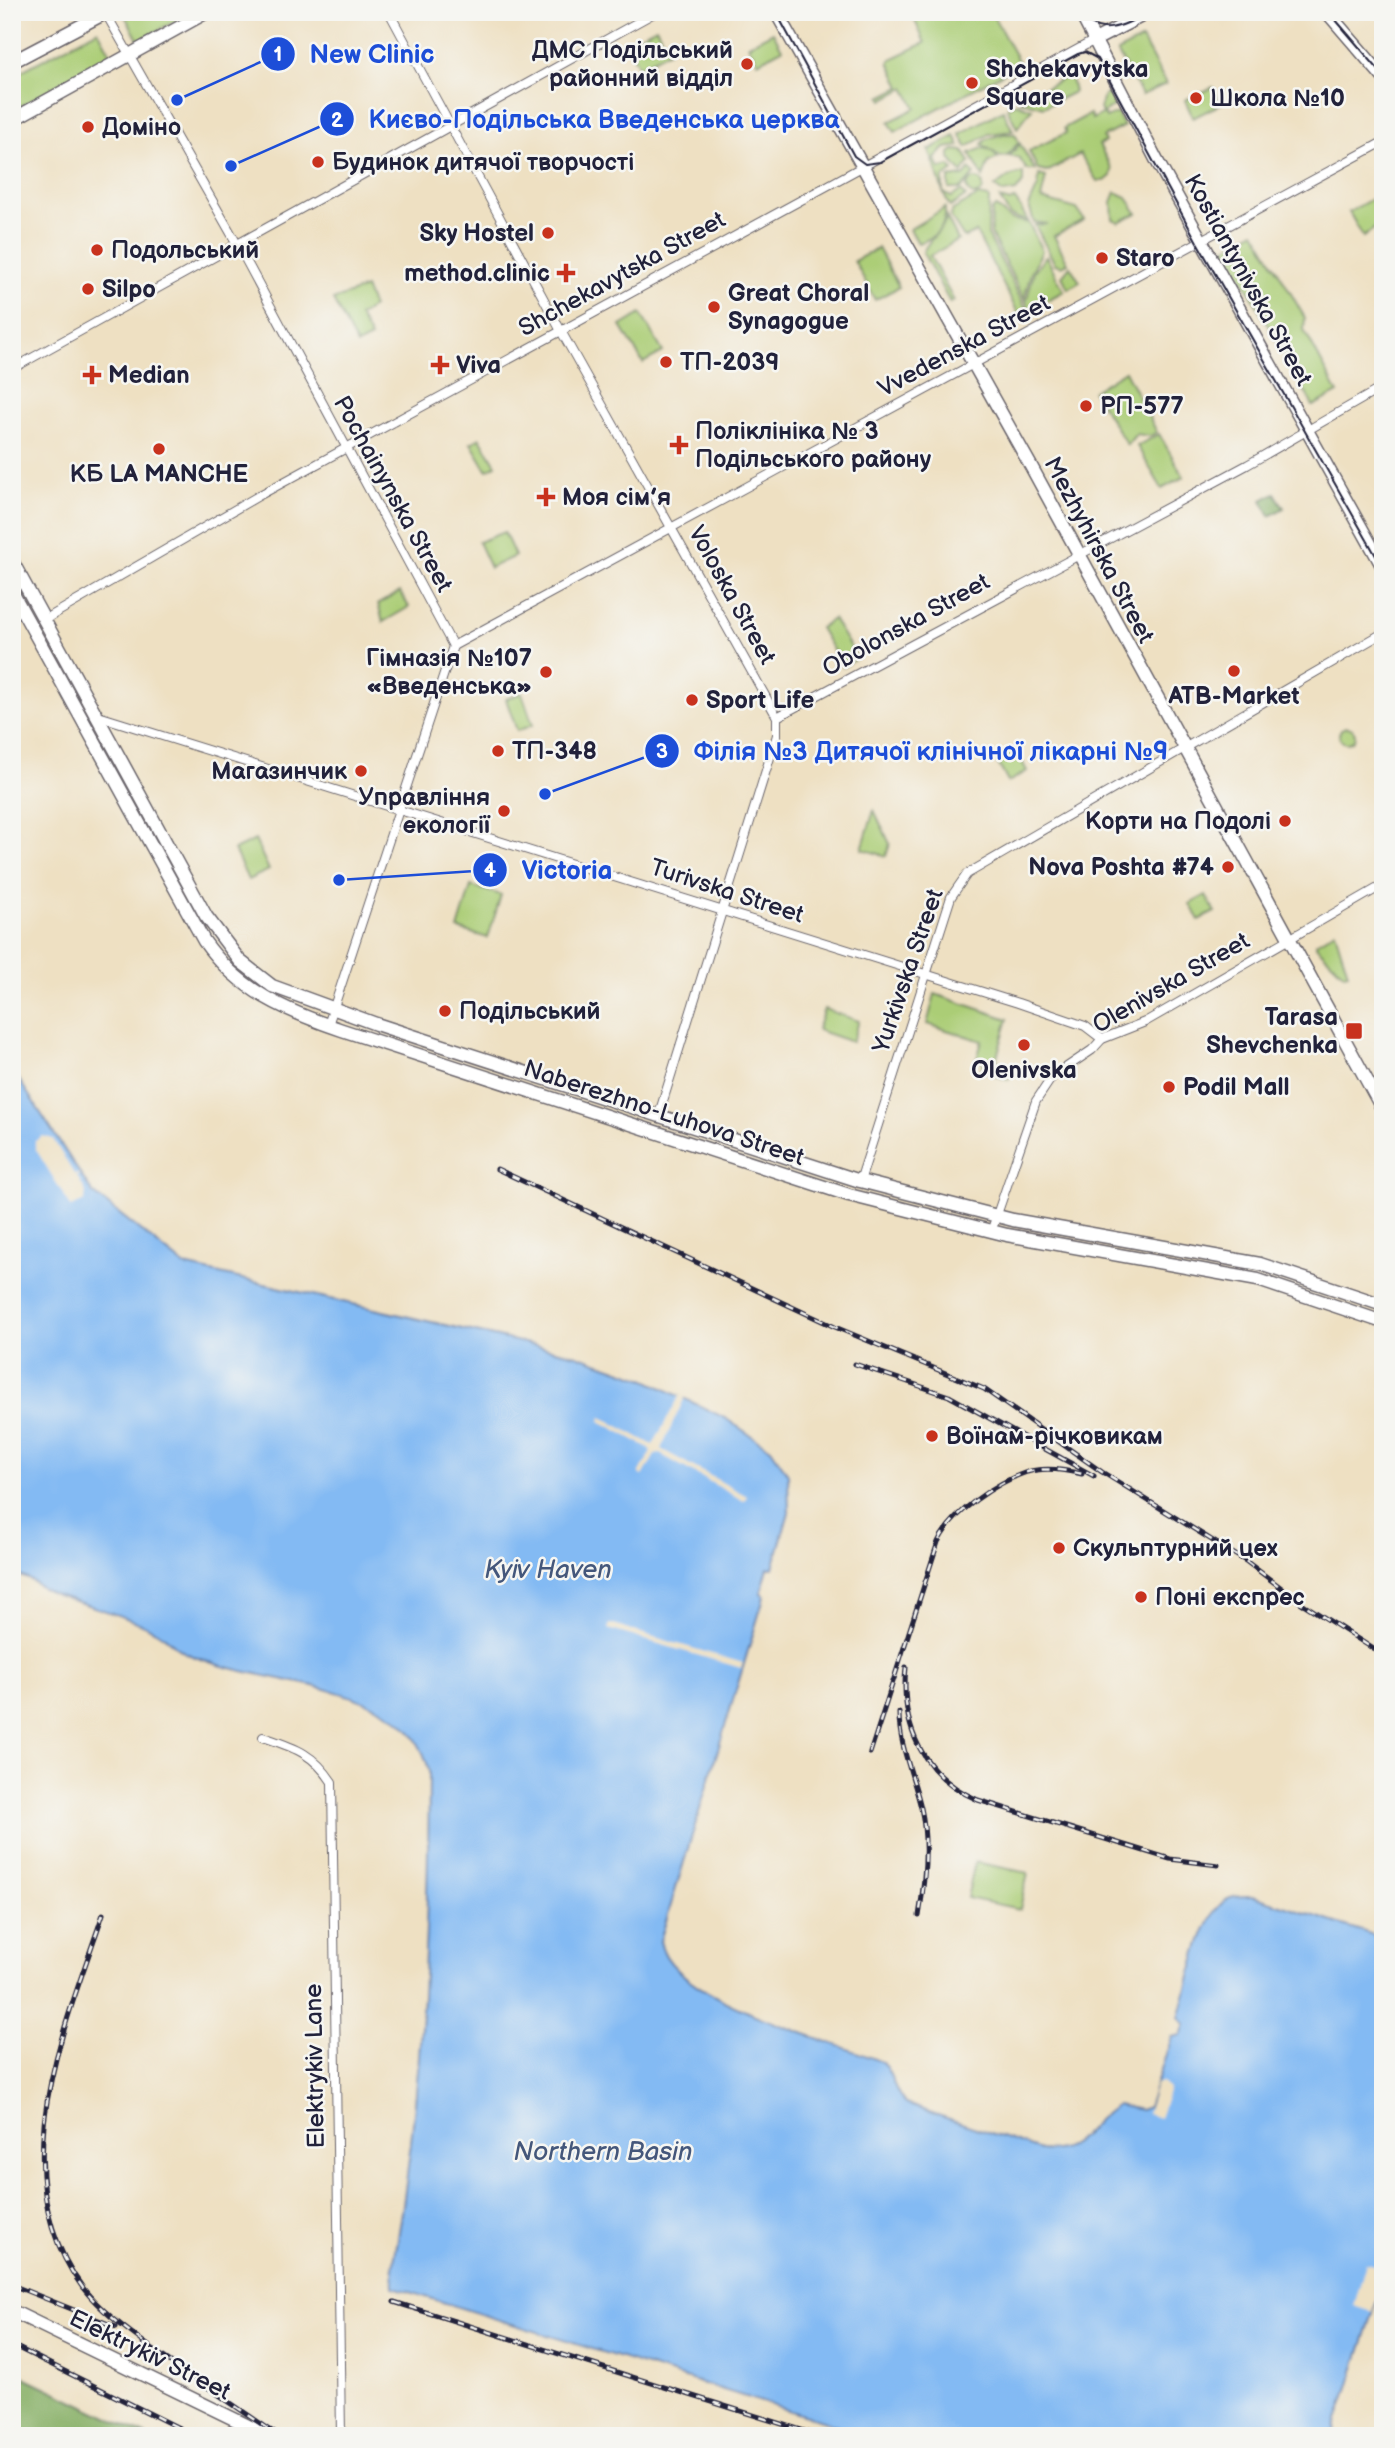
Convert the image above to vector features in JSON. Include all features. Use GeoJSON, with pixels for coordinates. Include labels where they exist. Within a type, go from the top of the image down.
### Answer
{"type":"FeatureCollection","features":[{"type":"Feature","properties":{"kind":"main road"},"geometry":{"type":"LineString","coordinates":[[12,62],[106,12]]}},
{"type":"Feature","properties":{"kind":"main road"},"geometry":{"type":"LineString","coordinates":[[12,120],[208,12]]}},
{"type":"Feature","properties":{"kind":"main road","name":"Mezhyhirska Street"},"geometry":{"type":"LineString","coordinates":[[776,12],[1383,1110]]}},
{"type":"Feature","properties":{"kind":"main road","name":"Kostiantynivska Street"},"geometry":{"type":"LineString","coordinates":[[1080,12],[1093,41],[1201,240],[1383,567]]}},
{"type":"Feature","properties":{"kind":"main road","name":"Shchekavytska Street"},"geometry":{"type":"LineString","coordinates":[[1093,41],[1149,12]]}},
{"type":"Feature","properties":{"kind":"main road"},"geometry":{"type":"LineString","coordinates":[[1327,12],[1383,77]]}},
{"type":"Feature","properties":{"kind":"main road","name":"Naberezhno-Luhova Street"},"geometry":{"type":"LineString","coordinates":[[12,561],[206,916],[228,949],[254,974],[272,986],[333,1010],[860,1181],[997,1216],[1236,1258],[1312,1280],[1383,1305]]}},
{"type":"Feature","properties":{"kind":"main road","name":"Naberezhno-Luhova Street"},"geometry":{"type":"LineString","coordinates":[[12,592],[188,913],[215,956],[258,994],[290,1011],[328,1025],[808,1182],[991,1231],[1258,1280],[1383,1322]]}},
{"type":"Feature","properties":{"kind":"main road","name":"Elektrykiv Street"},"geometry":{"type":"LineString","coordinates":[[12,2311],[269,2436]]}},
{"type":"Feature","properties":{"kind":"street","name":"Pochainynska Street"},"geometry":{"type":"LineString","coordinates":[[106,12],[237,244],[453,646]]}},
{"type":"Feature","properties":{"kind":"street","name":"Voloska Street"},"geometry":{"type":"LineString","coordinates":[[388,12],[561,331],[778,718]]}},
{"type":"Feature","properties":{"kind":"street"},"geometry":{"type":"LineString","coordinates":[[12,369],[452,128],[656,12]]}},
{"type":"Feature","properties":{"kind":"street","name":"Shchekavytska Street"},"geometry":{"type":"LineString","coordinates":[[44,620],[346,448],[1093,41]]}},
{"type":"Feature","properties":{"kind":"street","name":"Vvedenska Street"},"geometry":{"type":"LineString","coordinates":[[453,646],[1383,142]]}},
{"type":"Feature","properties":{"kind":"street","name":"Obolonska Street"},"geometry":{"type":"LineString","coordinates":[[778,718],[1383,387]]}},
{"type":"Feature","properties":{"kind":"street","name":"Yurkivska Street"},"geometry":{"type":"LineString","coordinates":[[860,1181],[952,893],[967,874],[1383,633]]}},
{"type":"Feature","properties":{"kind":"street"},"geometry":{"type":"LineString","coordinates":[[328,1025],[453,646]]}},
{"type":"Feature","properties":{"kind":"street","name":"Turivska Street"},"geometry":{"type":"LineString","coordinates":[[95,715],[925,974],[1085,1026],[1102,1040]]}},
{"type":"Feature","properties":{"kind":"street"},"geometry":{"type":"LineString","coordinates":[[658,1117],[777,735],[778,718]]}},
{"type":"Feature","properties":{"kind":"street","name":"Olenivska Street"},"geometry":{"type":"LineString","coordinates":[[991,1231],[1041,1092],[1052,1077],[1092,1051],[1102,1040],[1139,1025],[1383,885]]}},
{"type":"Feature","properties":{"kind":"street","name":"Elektrykiv Lane"},"geometry":{"type":"LineString","coordinates":[[263,1737],[295,1748],[319,1762],[332,1782],[341,2436]]}},
{"type":"Feature","properties":{"kind":"green space"},"geometry":{"type":"Polygon","coordinates":[[[132,12],[191,12],[139,41],[125,16],[132,12]]]}},
{"type":"Feature","properties":{"kind":"green space"},"geometry":{"type":"Polygon","coordinates":[[[911,12],[991,12],[1020,64],[895,132],[889,122],[916,108],[905,88],[883,100],[881,97],[901,87],[889,62],[891,59],[925,43],[911,12]]]}},
{"type":"Feature","properties":{"kind":"green space"},"geometry":{"type":"Polygon","coordinates":[[[656,27],[669,51],[639,67],[626,43],[656,27]]]}},
{"type":"Feature","properties":{"kind":"green space"},"geometry":{"type":"Polygon","coordinates":[[[98,30],[112,56],[12,111],[12,76],[98,30]]]}},
{"type":"Feature","properties":{"kind":"green space"},"geometry":{"type":"Polygon","coordinates":[[[773,32],[782,49],[758,62],[748,45],[773,32]]]}},
{"type":"Feature","properties":{"kind":"green space"},"geometry":{"type":"Polygon","coordinates":[[[1142,39],[1166,84],[1142,95],[1117,52],[1142,39]]]}},
{"type":"Feature","properties":{"kind":"green space"},"geometry":{"type":"Polygon","coordinates":[[[1070,75],[1074,92],[1044,107],[1020,101],[1070,75]]]}},
{"type":"Feature","properties":{"kind":"green space"},"geometry":{"type":"Polygon","coordinates":[[[1213,87],[1221,104],[1193,118],[1185,100],[1213,87]]]}},
{"type":"Feature","properties":{"kind":"green space"},"geometry":{"type":"Polygon","coordinates":[[[1109,93],[1115,105],[1103,113],[1106,118],[1117,113],[1124,126],[1103,137],[1105,142],[1099,145],[1112,169],[1111,176],[1105,181],[1097,181],[1080,154],[1047,172],[1038,170],[1029,151],[1066,133],[1064,128],[1090,114],[1092,119],[1102,114],[1100,108],[1104,96],[1109,93]]]}},
{"type":"Feature","properties":{"kind":"green space"},"geometry":{"type":"Polygon","coordinates":[[[1016,103],[1032,109],[1017,128],[1007,108],[1016,103]]]}},
{"type":"Feature","properties":{"kind":"green space"},"geometry":{"type":"Polygon","coordinates":[[[1003,110],[1013,131],[989,134],[967,147],[960,134],[1003,110]]]}},
{"type":"Feature","properties":{"kind":"green space"},"geometry":{"type":"Polygon","coordinates":[[[1003,134],[1015,134],[1019,142],[1007,156],[1001,157],[982,144],[987,139],[1003,134]]]}},
{"type":"Feature","properties":{"kind":"green space"},"geometry":{"type":"Polygon","coordinates":[[[955,136],[960,146],[945,148],[935,159],[940,169],[950,166],[953,170],[943,178],[943,192],[929,150],[955,136]]]}},
{"type":"Feature","properties":{"kind":"green space"},"geometry":{"type":"Polygon","coordinates":[[[1020,144],[1035,170],[1027,170],[1019,158],[1009,156],[1020,144]]]}},
{"type":"Feature","properties":{"kind":"green space"},"geometry":{"type":"Polygon","coordinates":[[[983,148],[991,150],[998,158],[989,162],[983,177],[970,153],[983,148]]]}},
{"type":"Feature","properties":{"kind":"green space"},"geometry":{"type":"Polygon","coordinates":[[[954,150],[963,151],[970,162],[962,173],[950,159],[950,153],[954,150]]]}},
{"type":"Feature","properties":{"kind":"green space"},"geometry":{"type":"Polygon","coordinates":[[[970,169],[974,174],[961,189],[949,189],[949,178],[964,176],[970,169]]]}},
{"type":"Feature","properties":{"kind":"green space"},"geometry":{"type":"Polygon","coordinates":[[[1023,173],[1023,183],[1016,191],[1003,193],[995,187],[1008,177],[1023,173]]]}},
{"type":"Feature","properties":{"kind":"green space"},"geometry":{"type":"Polygon","coordinates":[[[1039,175],[1046,177],[1041,199],[1077,209],[1084,220],[1054,236],[1068,263],[1062,266],[1055,264],[1035,225],[1048,224],[1034,222],[1029,206],[1038,186],[1039,175]]]}},
{"type":"Feature","properties":{"kind":"green space"},"geometry":{"type":"Polygon","coordinates":[[[975,179],[981,181],[981,193],[975,195],[969,193],[967,187],[969,181],[975,179]]]}},
{"type":"Feature","properties":{"kind":"green space"},"geometry":{"type":"Polygon","coordinates":[[[961,191],[966,196],[950,207],[943,192],[951,197],[961,191]]]}},
{"type":"Feature","properties":{"kind":"green space"},"geometry":{"type":"Polygon","coordinates":[[[1116,192],[1127,197],[1137,213],[1119,222],[1113,219],[1112,202],[1116,192]]]}},
{"type":"Feature","properties":{"kind":"green space"},"geometry":{"type":"Polygon","coordinates":[[[1382,193],[1383,222],[1363,237],[1349,212],[1382,193]]]}},
{"type":"Feature","properties":{"kind":"green space"},"geometry":{"type":"Polygon","coordinates":[[[978,196],[989,198],[988,235],[1027,311],[1019,315],[976,232],[964,238],[950,216],[953,210],[978,196]]]}},
{"type":"Feature","properties":{"kind":"green space"},"geometry":{"type":"Polygon","coordinates":[[[1000,199],[1010,202],[1015,199],[1028,221],[1010,216],[1000,199]]]}},
{"type":"Feature","properties":{"kind":"green space"},"geometry":{"type":"Polygon","coordinates":[[[996,207],[1010,219],[1029,223],[1042,251],[1031,273],[1024,299],[991,234],[992,210],[996,207]]]}},
{"type":"Feature","properties":{"kind":"green space"},"geometry":{"type":"Polygon","coordinates":[[[945,208],[939,231],[918,243],[910,229],[945,208]]]}},
{"type":"Feature","properties":{"kind":"green space"},"geometry":{"type":"Polygon","coordinates":[[[947,218],[958,240],[930,256],[954,301],[950,303],[923,253],[947,218]]]}},
{"type":"Feature","properties":{"kind":"green space"},"geometry":{"type":"Polygon","coordinates":[[[1255,231],[1305,318],[1304,330],[1338,393],[1313,406],[1225,248],[1255,231]]]}},
{"type":"Feature","properties":{"kind":"green space"},"geometry":{"type":"Polygon","coordinates":[[[878,248],[899,287],[875,300],[854,261],[878,248]]]}},
{"type":"Feature","properties":{"kind":"green space"},"geometry":{"type":"Polygon","coordinates":[[[1046,256],[1064,291],[1029,310],[1026,302],[1034,271],[1046,256]]]}},
{"type":"Feature","properties":{"kind":"green space"},"geometry":{"type":"Polygon","coordinates":[[[1070,266],[1080,282],[1068,289],[1062,276],[1070,266]]]}},
{"type":"Feature","properties":{"kind":"green space"},"geometry":{"type":"Polygon","coordinates":[[[365,288],[373,307],[359,316],[371,338],[357,345],[333,300],[365,288]]]}},
{"type":"Feature","properties":{"kind":"green space"},"geometry":{"type":"Polygon","coordinates":[[[641,314],[663,352],[643,363],[621,326],[641,314]]]}},
{"type":"Feature","properties":{"kind":"green space"},"geometry":{"type":"Polygon","coordinates":[[[1125,371],[1157,432],[1150,436],[1136,434],[1127,445],[1093,391],[1125,371]]]}},
{"type":"Feature","properties":{"kind":"green space"},"geometry":{"type":"Polygon","coordinates":[[[1159,434],[1184,477],[1162,489],[1137,446],[1159,434]]]}},
{"type":"Feature","properties":{"kind":"green space"},"geometry":{"type":"Polygon","coordinates":[[[480,438],[496,465],[487,470],[471,443],[480,438]]]}},
{"type":"Feature","properties":{"kind":"green space"},"geometry":{"type":"Polygon","coordinates":[[[1275,493],[1284,508],[1270,516],[1262,500],[1275,493]]]}},
{"type":"Feature","properties":{"kind":"green space"},"geometry":{"type":"Polygon","coordinates":[[[504,532],[515,556],[490,568],[478,542],[504,532]]]}},
{"type":"Feature","properties":{"kind":"green space"},"geometry":{"type":"Polygon","coordinates":[[[400,592],[409,607],[383,622],[378,604],[400,592]]]}},
{"type":"Feature","properties":{"kind":"green space"},"geometry":{"type":"Polygon","coordinates":[[[833,619],[857,658],[843,667],[820,628],[833,619]]]}},
{"type":"Feature","properties":{"kind":"green space"},"geometry":{"type":"Polygon","coordinates":[[[522,693],[533,725],[517,731],[506,699],[522,693]]]}},
{"type":"Feature","properties":{"kind":"green space"},"geometry":{"type":"Polygon","coordinates":[[[1347,727],[1353,729],[1353,741],[1347,743],[1341,741],[1339,735],[1341,729],[1347,727]]]}},
{"type":"Feature","properties":{"kind":"green space"},"geometry":{"type":"Polygon","coordinates":[[[1015,748],[1027,771],[1008,782],[995,758],[1015,748]]]}},
{"type":"Feature","properties":{"kind":"green space"},"geometry":{"type":"Polygon","coordinates":[[[874,810],[890,844],[886,856],[862,849],[874,810]]]}},
{"type":"Feature","properties":{"kind":"green space"},"geometry":{"type":"Polygon","coordinates":[[[255,840],[269,870],[248,880],[234,850],[255,840]]]}},
{"type":"Feature","properties":{"kind":"green space"},"geometry":{"type":"Polygon","coordinates":[[[471,886],[501,895],[488,938],[458,929],[471,886]]]}},
{"type":"Feature","properties":{"kind":"green space"},"geometry":{"type":"Polygon","coordinates":[[[1206,895],[1215,912],[1199,920],[1190,904],[1206,895]]]}},
{"type":"Feature","properties":{"kind":"green space"},"geometry":{"type":"Polygon","coordinates":[[[1335,931],[1348,973],[1344,974],[1316,946],[1316,943],[1335,931]]]}},
{"type":"Feature","properties":{"kind":"green space"},"geometry":{"type":"Polygon","coordinates":[[[935,994],[1008,1019],[996,1060],[1012,1067],[1008,1080],[981,1070],[984,1061],[977,1059],[982,1041],[927,1024],[935,994]]]}},
{"type":"Feature","properties":{"kind":"green space"},"geometry":{"type":"Polygon","coordinates":[[[824,1009],[859,1021],[852,1042],[817,1030],[824,1009]]]}},
{"type":"Feature","properties":{"kind":"green space"},"geometry":{"type":"Polygon","coordinates":[[[975,1862],[1028,1873],[1020,1909],[967,1898],[975,1862]]]}},
{"type":"Feature","properties":{"kind":"green space"},"geometry":{"type":"Polygon","coordinates":[[[12,2371],[147,2436],[12,2436],[12,2400],[20,2387],[12,2384],[12,2371]]]}},
{"type":"Feature","properties":{"kind":"water","name":"Kyiv Haven"},"geometry":{"type":"Polygon","coordinates":[[[12,1069],[92,1192],[185,1266],[577,1355],[642,1378],[725,1418],[771,1449],[788,1474],[789,1512],[773,1568],[768,1568],[761,1593],[764,1595],[763,1601],[660,1941],[671,1962],[692,1982],[722,2000],[756,2015],[882,2062],[906,2104],[1040,2150],[1054,2150],[1074,2143],[1117,2105],[1141,2110],[1148,2107],[1172,2037],[1181,2035],[1185,2024],[1179,2017],[1201,1941],[1214,1913],[1225,1900],[1237,1896],[1253,1896],[1383,1938],[1383,2282],[1333,2436],[870,2436],[394,2287],[393,2268],[411,2145],[422,2021],[428,1834],[427,1763],[416,1739],[405,1726],[391,1715],[367,1703],[317,1687],[213,1663],[183,1652],[159,1633],[142,1624],[54,1594],[26,1578],[12,1574],[12,1069]]]}},
{"type":"Feature","properties":{"kind":"pier"},"geometry":{"type":"Polygon","coordinates":[[[43,1136],[53,1139],[74,1174],[80,1174],[77,1176],[86,1192],[85,1201],[71,1207],[35,1148],[35,1141],[43,1136]]]}},
{"type":"Feature","properties":{"kind":"pier"},"geometry":{"type":"Polygon","coordinates":[[[680,1395],[685,1397],[661,1449],[747,1496],[744,1501],[660,1454],[655,1455],[643,1476],[639,1474],[651,1452],[649,1448],[600,1421],[602,1417],[653,1445],[680,1395]]]}},
{"type":"Feature","properties":{"kind":"pier"},"geometry":{"type":"Polygon","coordinates":[[[610,1624],[743,1663],[741,1668],[608,1629],[610,1624]]]}},
{"type":"Feature","properties":{"kind":"pier"},"geometry":{"type":"Polygon","coordinates":[[[1161,2082],[1169,2089],[1159,2118],[1147,2114],[1156,2084],[1161,2082]]]}},
{"type":"Feature","properties":{"kind":"pier"},"geometry":{"type":"Polygon","coordinates":[[[1366,2263],[1383,2268],[1373,2312],[1354,2306],[1366,2263]]]}},
{"type":"Feature","properties":{"kind":"tram line"},"geometry":{"type":"LineString","coordinates":[[776,12],[854,156],[865,164],[880,162],[1078,54],[1085,52],[1098,59],[1197,242],[1383,568]]}},
{"type":"Feature","properties":{"kind":"tram line"},"geometry":{"type":"LineString","coordinates":[[1077,12],[1085,21],[1103,28],[1121,26],[1149,12]]}},
{"type":"Feature","properties":{"kind":"tram line"},"geometry":{"type":"LineString","coordinates":[[1329,12],[1383,75]]}},
{"type":"Feature","properties":{"kind":"railway"},"geometry":{"type":"LineString","coordinates":[[497,1169],[835,1327],[984,1389],[1102,1472],[1247,1562],[1303,1604]]}},
{"type":"Feature","properties":{"kind":"railway"},"geometry":{"type":"LineString","coordinates":[[855,1364],[949,1396],[1094,1476]]}},
{"type":"Feature","properties":{"kind":"railway"},"geometry":{"type":"LineString","coordinates":[[870,1753],[938,1542],[945,1531],[976,1500],[1002,1483],[1027,1472],[1062,1470],[1082,1474]]}},
{"type":"Feature","properties":{"kind":"railway"},"geometry":{"type":"LineString","coordinates":[[1294,1598],[1383,1655]]}},
{"type":"Feature","properties":{"kind":"railway"},"geometry":{"type":"LineString","coordinates":[[906,1667],[905,1688],[911,1728],[929,1763],[959,1790],[978,1800],[1170,1859],[1218,1865]]}},
{"type":"Feature","properties":{"kind":"railway"},"geometry":{"type":"LineString","coordinates":[[899,1713],[901,1737],[921,1808],[925,1835],[919,1916]]}},
{"type":"Feature","properties":{"kind":"railway"},"geometry":{"type":"LineString","coordinates":[[103,1914],[57,2054],[47,2103],[42,2151],[45,2198],[58,2244],[83,2288],[106,2312],[150,2347]]}},
{"type":"Feature","properties":{"kind":"railway"},"geometry":{"type":"LineString","coordinates":[[12,2285],[116,2327]]}},
{"type":"Feature","properties":{"kind":"railway"},"geometry":{"type":"LineString","coordinates":[[394,2302],[820,2436]]}},
{"type":"Feature","properties":{"kind":"railway"},"geometry":{"type":"LineString","coordinates":[[143,2343],[279,2436]]}},
{"type":"Feature","properties":{"kind":"railway"},"geometry":{"type":"LineString","coordinates":[[12,2345],[195,2436]]}},
{"type":"Feature","properties":{"kind":"place","name":"ДМС Подільський районний відділ"},"geometry":{"type":"Point","coordinates":[747,64]}},
{"type":"Feature","properties":{"kind":"place","name":"Shchekavytska Square"},"geometry":{"type":"Point","coordinates":[972,83]}},
{"type":"Feature","properties":{"kind":"place","name":"Школа №10"},"geometry":{"type":"Point","coordinates":[1196,98]}},
{"type":"Feature","properties":{"kind":"place","name":"New Clinic"},"geometry":{"type":"Point","coordinates":[177,100]}},
{"type":"Feature","properties":{"kind":"place","name":"Доміно"},"geometry":{"type":"Point","coordinates":[88,127]}},
{"type":"Feature","properties":{"kind":"place","name":"Будинок дитячої творчості"},"geometry":{"type":"Point","coordinates":[318,162]}},
{"type":"Feature","properties":{"kind":"place","name":"Києво-Подільська Введенська церква"},"geometry":{"type":"Point","coordinates":[231,166]}},
{"type":"Feature","properties":{"kind":"place","name":"Sky Hostel"},"geometry":{"type":"Point","coordinates":[548,233]}},
{"type":"Feature","properties":{"kind":"place","name":"Подольський"},"geometry":{"type":"Point","coordinates":[97,250]}},
{"type":"Feature","properties":{"kind":"place","name":"Staro"},"geometry":{"type":"Point","coordinates":[1102,258]}},
{"type":"Feature","properties":{"kind":"place","name":"method.clinic"},"geometry":{"type":"Point","coordinates":[566,273]}},
{"type":"Feature","properties":{"kind":"place","name":"Silpo"},"geometry":{"type":"Point","coordinates":[88,289]}},
{"type":"Feature","properties":{"kind":"place","name":"Great Choral Synagogue"},"geometry":{"type":"Point","coordinates":[714,307]}},
{"type":"Feature","properties":{"kind":"place","name":"ТП-2039"},"geometry":{"type":"Point","coordinates":[666,362]}},
{"type":"Feature","properties":{"kind":"place","name":"Viva"},"geometry":{"type":"Point","coordinates":[440,365]}},
{"type":"Feature","properties":{"kind":"place","name":"Median"},"geometry":{"type":"Point","coordinates":[92,375]}},
{"type":"Feature","properties":{"kind":"place","name":"РП-577"},"geometry":{"type":"Point","coordinates":[1086,406]}},
{"type":"Feature","properties":{"kind":"place","name":"Поліклініка № 3 Подільського району"},"geometry":{"type":"Point","coordinates":[679,445]}},
{"type":"Feature","properties":{"kind":"place","name":"КБ LA MANCHE"},"geometry":{"type":"Point","coordinates":[159,449]}},
{"type":"Feature","properties":{"kind":"place","name":"Моя сім’я"},"geometry":{"type":"Point","coordinates":[546,497]}},
{"type":"Feature","properties":{"kind":"place","name":"ATB-Market"},"geometry":{"type":"Point","coordinates":[1234,671]}},
{"type":"Feature","properties":{"kind":"place","name":"Гімназія №107 «Введенська»"},"geometry":{"type":"Point","coordinates":[546,672]}},
{"type":"Feature","properties":{"kind":"place","name":"Sport Life"},"geometry":{"type":"Point","coordinates":[692,700]}},
{"type":"Feature","properties":{"kind":"place","name":"ТП-348"},"geometry":{"type":"Point","coordinates":[498,751]}},
{"type":"Feature","properties":{"kind":"place","name":"Магазинчик"},"geometry":{"type":"Point","coordinates":[361,771]}},
{"type":"Feature","properties":{"kind":"place","name":"Філія №3 Дитячої клінічної лікарні №9"},"geometry":{"type":"Point","coordinates":[545,794]}},
{"type":"Feature","properties":{"kind":"place","name":"Управління екології"},"geometry":{"type":"Point","coordinates":[504,811]}},
{"type":"Feature","properties":{"kind":"place","name":"Корти на Подолі"},"geometry":{"type":"Point","coordinates":[1285,821]}},
{"type":"Feature","properties":{"kind":"place","name":"Nova Poshta #74"},"geometry":{"type":"Point","coordinates":[1228,867]}},
{"type":"Feature","properties":{"kind":"place","name":"Victoria"},"geometry":{"type":"Point","coordinates":[339,880]}},
{"type":"Feature","properties":{"kind":"place","name":"Подільський"},"geometry":{"type":"Point","coordinates":[445,1011]}},
{"type":"Feature","properties":{"kind":"place","name":"Tarasa Shevchenka"},"geometry":{"type":"Point","coordinates":[1354,1031]}},
{"type":"Feature","properties":{"kind":"place","name":"Olenivska"},"geometry":{"type":"Point","coordinates":[1024,1045]}},
{"type":"Feature","properties":{"kind":"place","name":"Podil Mall"},"geometry":{"type":"Point","coordinates":[1169,1087]}},
{"type":"Feature","properties":{"kind":"place","name":"Воїнам-річковикам"},"geometry":{"type":"Point","coordinates":[932,1436]}},
{"type":"Feature","properties":{"kind":"place","name":"Скульптурний цех"},"geometry":{"type":"Point","coordinates":[1059,1548]}},
{"type":"Feature","properties":{"kind":"place","name":"Поні експрес"},"geometry":{"type":"Point","coordinates":[1141,1597]}},
{"type":"Feature","properties":{"kind":"water label","name":"Northern Basin"},"geometry":{"type":"Point","coordinates":[603,2152]}}]}
